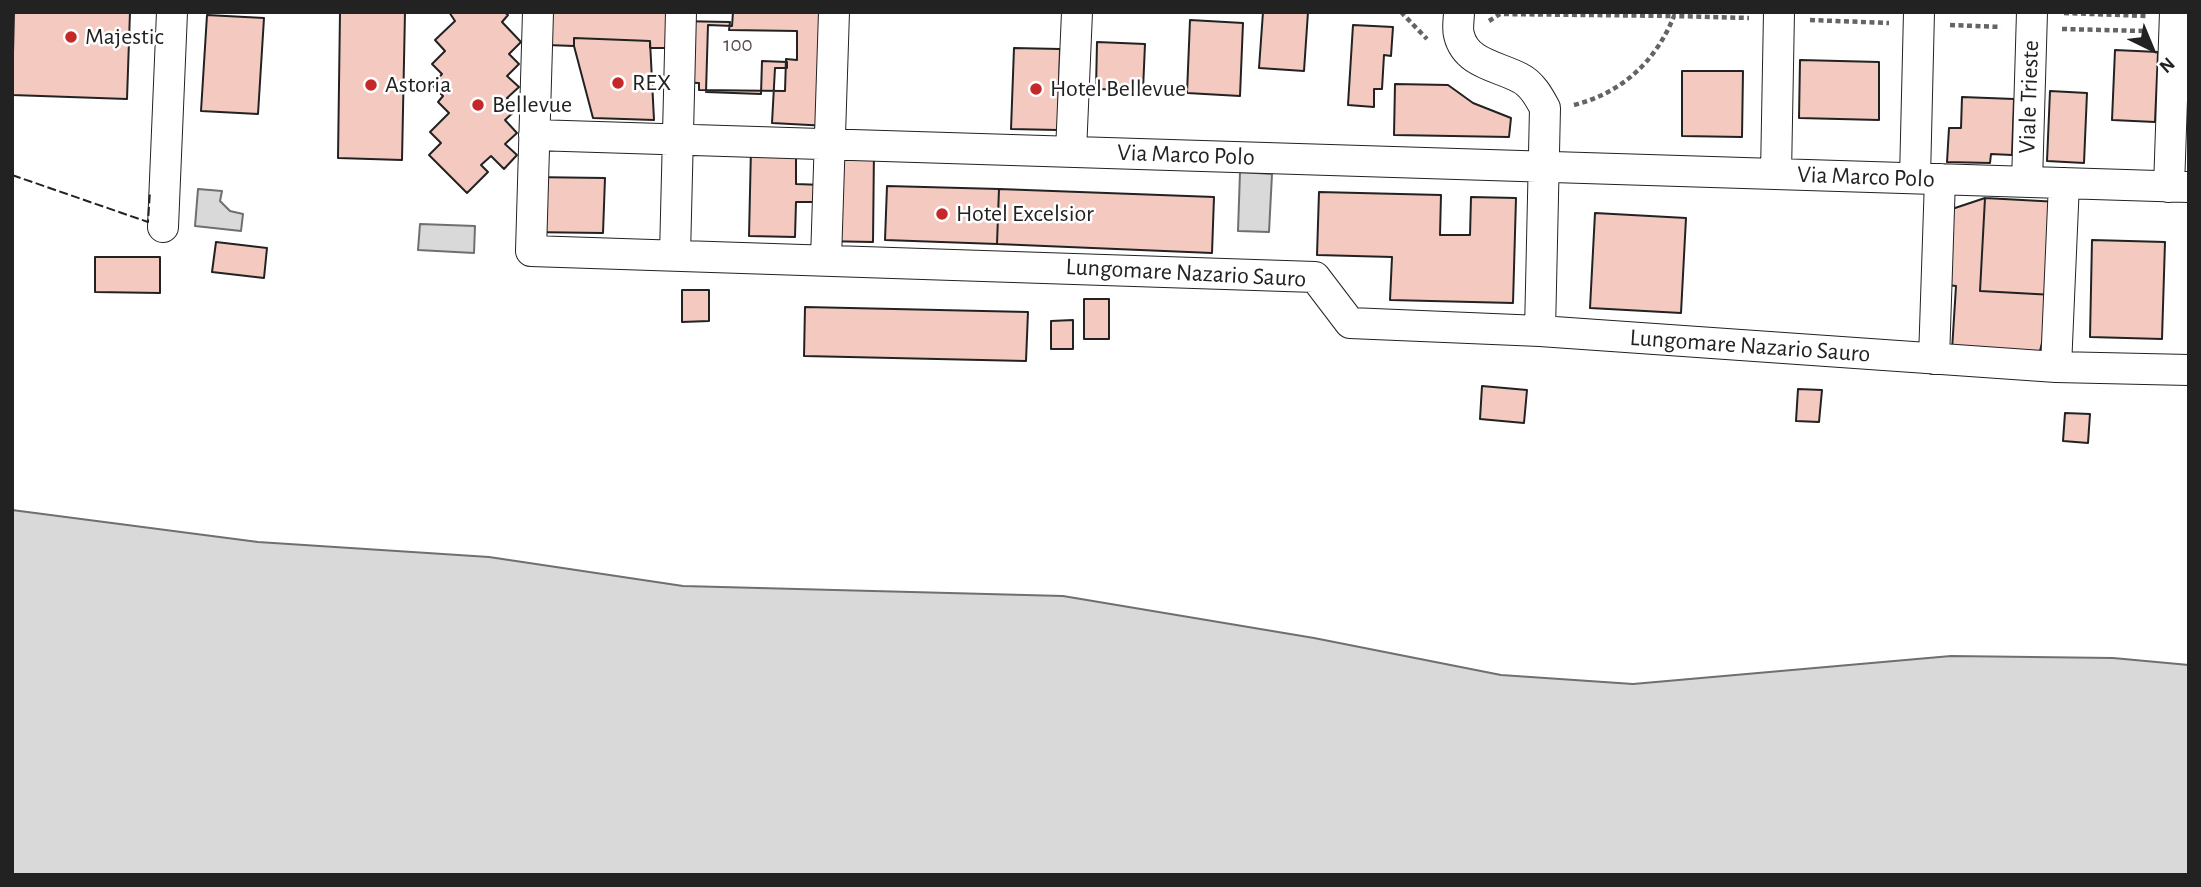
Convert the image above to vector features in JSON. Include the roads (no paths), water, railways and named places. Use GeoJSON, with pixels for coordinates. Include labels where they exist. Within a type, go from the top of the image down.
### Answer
{"type":"FeatureCollection","features":[{"type":"Feature","properties":{"kind":"street"},"geometry":{"type":"LineString","coordinates":[[163,226],[172,12]]}},
{"type":"Feature","properties":{"kind":"street"},"geometry":{"type":"LineString","coordinates":[[534,135],[538,12]]}},
{"type":"Feature","properties":{"kind":"street"},"geometry":{"type":"LineString","coordinates":[[675,255],[681,12]]}},
{"type":"Feature","properties":{"kind":"street"},"geometry":{"type":"LineString","coordinates":[[826,259],[834,12]]}},
{"type":"Feature","properties":{"kind":"street"},"geometry":{"type":"LineString","coordinates":[[1071,152],[1077,12]]}},
{"type":"Feature","properties":{"kind":"street"},"geometry":{"type":"LineString","coordinates":[[1776,174],[1779,12]]}},
{"type":"Feature","properties":{"kind":"street"},"geometry":{"type":"LineString","coordinates":[[1919,12],[1934,359]]}},
{"type":"Feature","properties":{"kind":"street","name":"Viale Trieste"},"geometry":{"type":"LineString","coordinates":[[2027,182],[2032,12]]}},
{"type":"Feature","properties":{"kind":"street"},"geometry":{"type":"LineString","coordinates":[[2174,15],[2179,187]]}},
{"type":"Feature","properties":{"kind":"street"},"geometry":{"type":"LineString","coordinates":[[1459,23],[1468,52],[1486,66],[1522,79],[1556,107],[1543,166],[1539,331]]}},
{"type":"Feature","properties":{"kind":"street","name":"Via Marco Polo"},"geometry":{"type":"LineString","coordinates":[[534,135],[2179,187]]}},
{"type":"Feature","properties":{"kind":"street","name":"Lungomare Nazario Sauro"},"geometry":{"type":"LineString","coordinates":[[534,135],[531,251],[1315,277],[1350,323],[1539,331],[2056,367],[2189,370]]}},
{"type":"Feature","properties":{"kind":"street"},"geometry":{"type":"LineString","coordinates":[[2056,367],[2064,183]]}},
{"type":"Feature","properties":{"kind":"place","name":"Majestic"},"geometry":{"type":"Point","coordinates":[71,37]}},
{"type":"Feature","properties":{"kind":"place","name":"REX"},"geometry":{"type":"Point","coordinates":[618,83]}},
{"type":"Feature","properties":{"kind":"place","name":"Astoria"},"geometry":{"type":"Point","coordinates":[371,85]}},
{"type":"Feature","properties":{"kind":"place","name":"Hotel Bellevue"},"geometry":{"type":"Point","coordinates":[1036,89]}},
{"type":"Feature","properties":{"kind":"place","name":"Bellevue"},"geometry":{"type":"Point","coordinates":[478,105]}},
{"type":"Feature","properties":{"kind":"place","name":"Hotel Excelsior"},"geometry":{"type":"Point","coordinates":[942,214]}}]}
